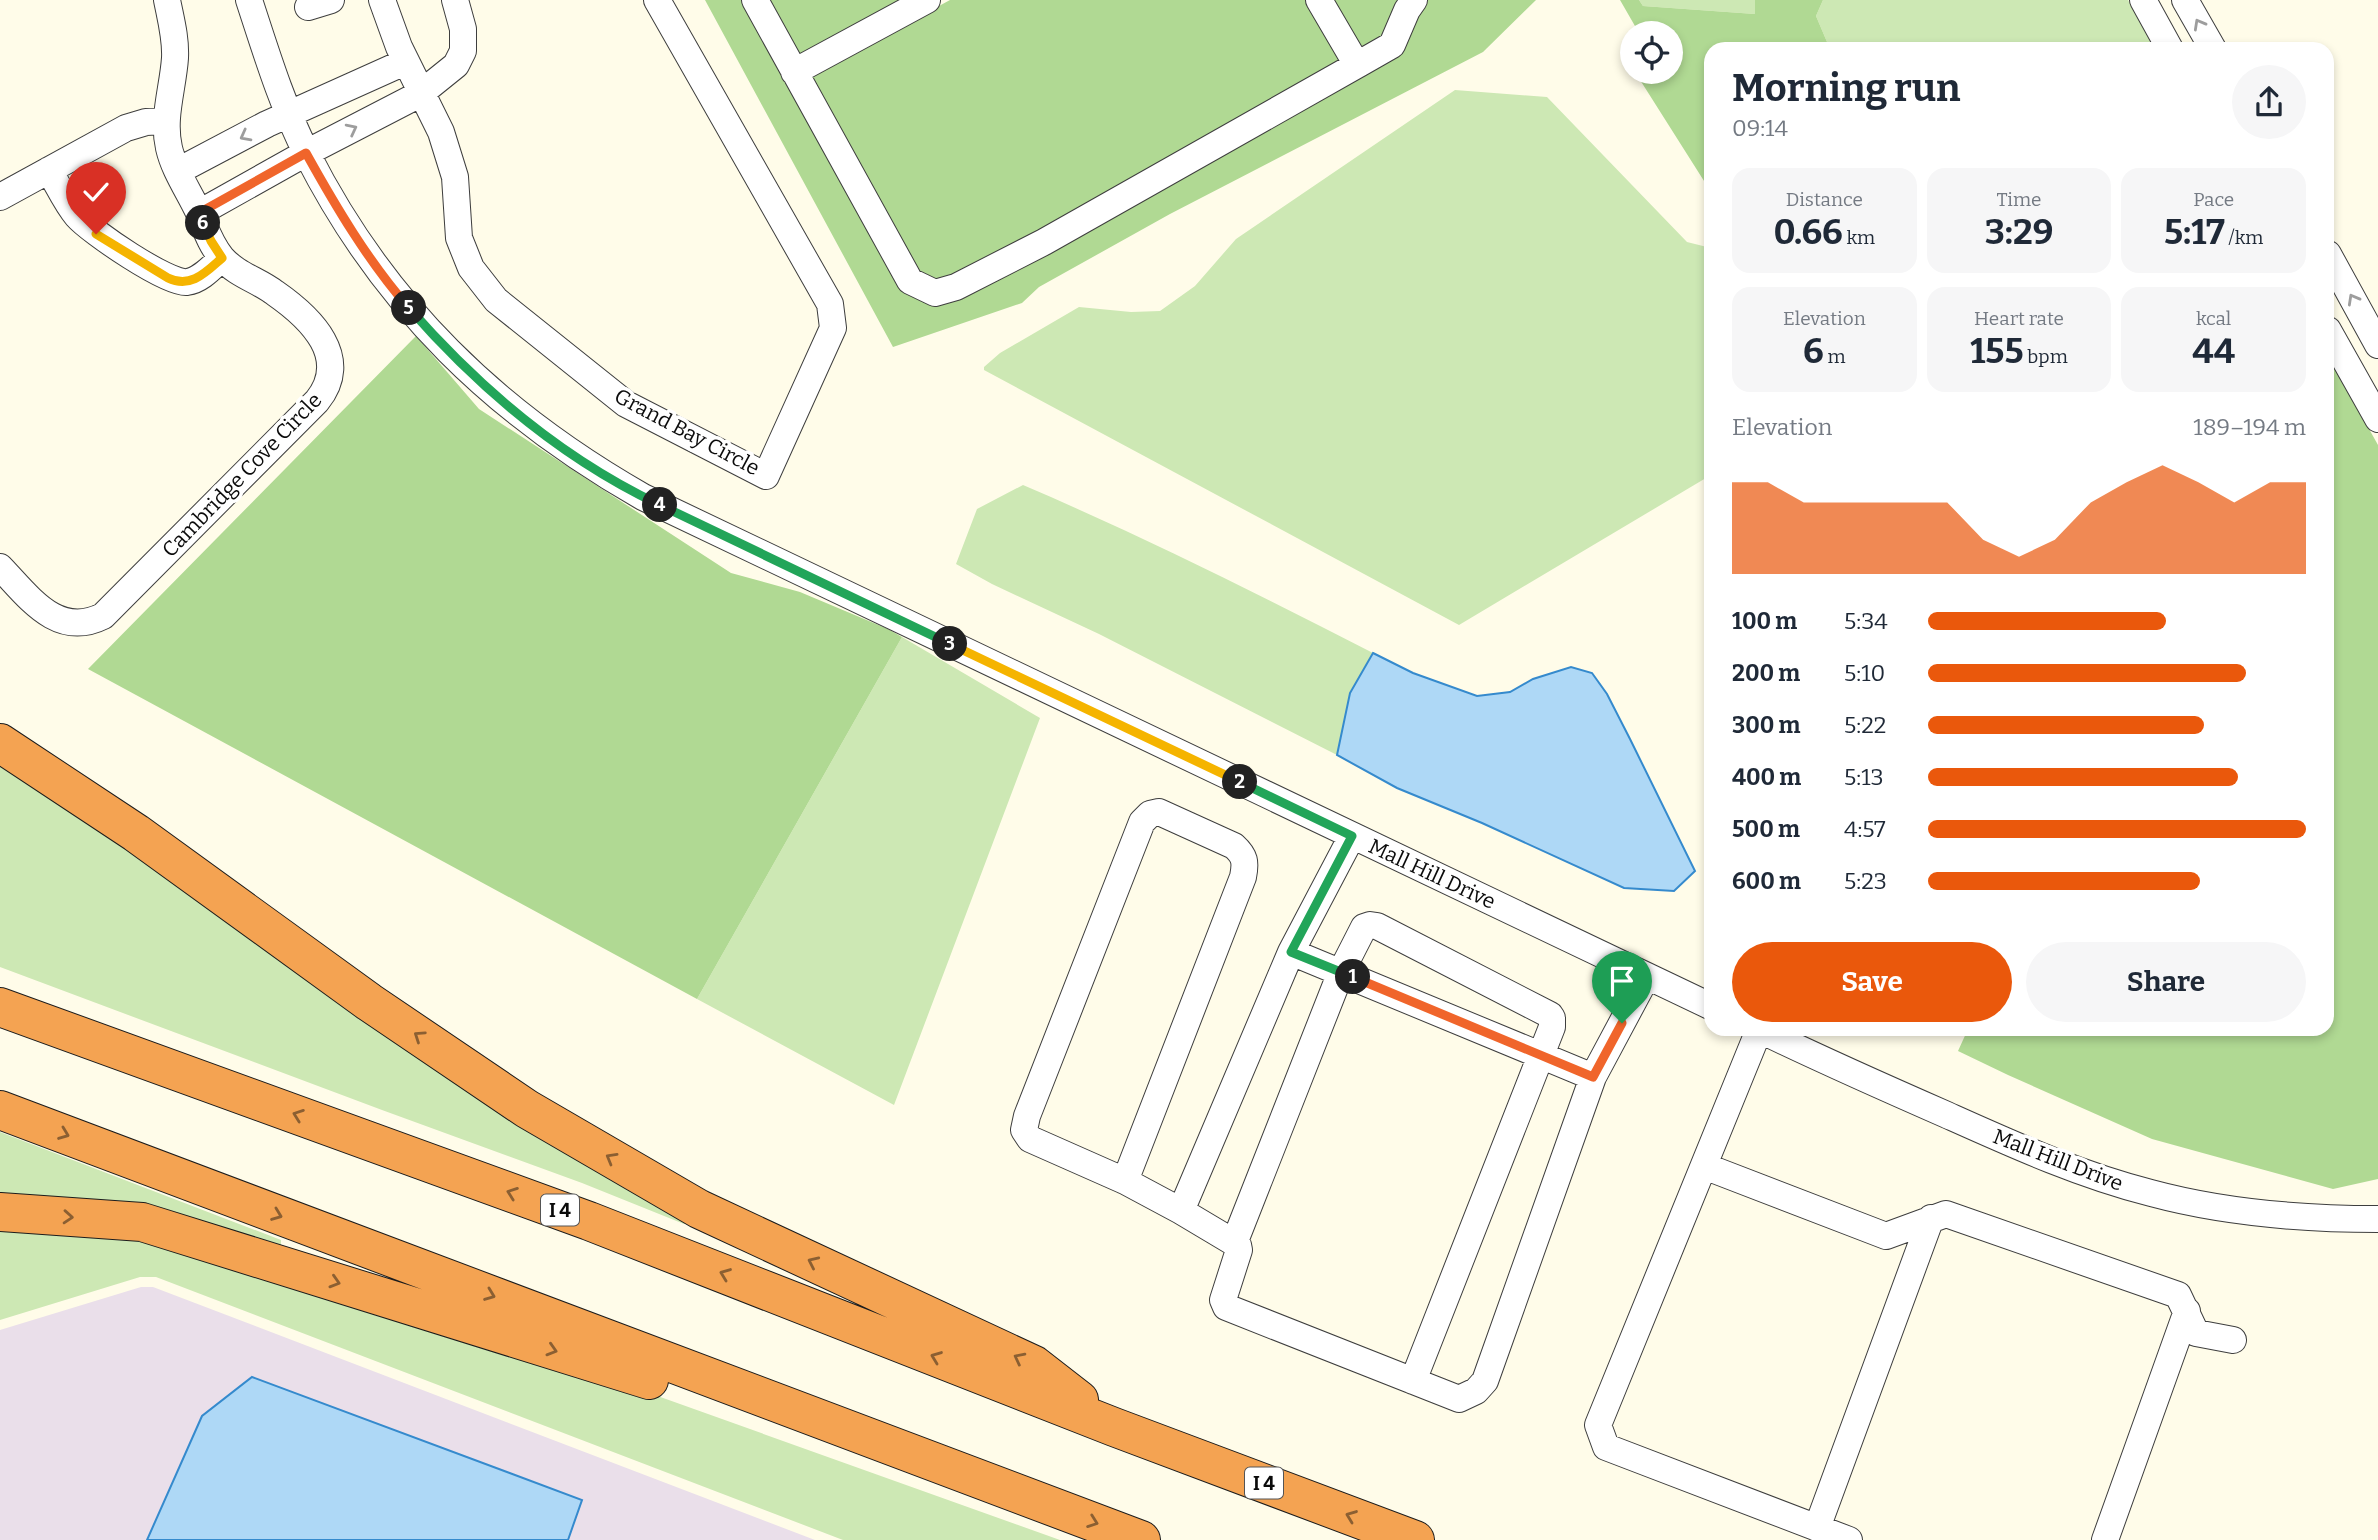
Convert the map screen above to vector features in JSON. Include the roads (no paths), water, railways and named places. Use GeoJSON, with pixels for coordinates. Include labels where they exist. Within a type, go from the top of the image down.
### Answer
{"type":"FeatureCollection","features":[{"type":"Feature","properties":{"kind":"highway"},"geometry":{"type":"LineString","coordinates":[[0,743],[136,833],[369,1002],[527,1110],[699,1209],[1034,1365],[1114,1427]]}},
{"type":"Feature","properties":{"kind":"highway","name":"I 4"},"geometry":{"type":"LineString","coordinates":[[0,1007],[589,1221],[1114,1427],[1415,1540]]}},
{"type":"Feature","properties":{"kind":"highway"},"geometry":{"type":"LineString","coordinates":[[0,1110],[1141,1540]]}},
{"type":"Feature","properties":{"kind":"highway"},"geometry":{"type":"LineString","coordinates":[[0,1212],[142,1222],[1045,1504]]}},
{"type":"Feature","properties":{"kind":"street","name":"Cambridge Cove Circle"},"geometry":{"type":"LineString","coordinates":[[0,568],[53,617],[69,623],[81,623],[103,616],[324,393],[330,378],[331,361],[325,342],[274,292],[236,271],[222,258],[173,163],[168,146],[166,121],[175,38],[167,0]]}},
{"type":"Feature","properties":{"kind":"street","name":"Mall Hill Drive"},"geometry":{"type":"LineString","coordinates":[[249,0],[271,70],[306,153],[372,261],[426,327],[485,387],[569,452],[643,497],[1704,1003]]}},
{"type":"Feature","properties":{"kind":"street","name":"Grand Bay Circle"},"geometry":{"type":"LineString","coordinates":[[383,0],[405,62],[441,132],[456,177],[459,238],[471,268],[496,300],[626,404],[766,476],[833,328],[830,304],[657,0]]}},
{"type":"Feature","properties":{"kind":"street"},"geometry":{"type":"LineString","coordinates":[[199,213],[420,94],[456,65],[463,51],[463,30],[455,0]]}},
{"type":"Feature","properties":{"kind":"street"},"geometry":{"type":"LineString","coordinates":[[755,0],[911,281],[935,293],[956,287],[1044,242],[1392,45],[1407,10],[1415,0]]}},
{"type":"Feature","properties":{"kind":"street"},"geometry":{"type":"LineString","coordinates":[[794,72],[927,0]]}},
{"type":"Feature","properties":{"kind":"street"},"geometry":{"type":"LineString","coordinates":[[1319,0],[1357,65]]}},
{"type":"Feature","properties":{"kind":"street"},"geometry":{"type":"LineString","coordinates":[[2143,0],[2166,42]]}},
{"type":"Feature","properties":{"kind":"street"},"geometry":{"type":"LineString","coordinates":[[2185,0],[2209,42]]}},
{"type":"Feature","properties":{"kind":"street"},"geometry":{"type":"LineString","coordinates":[[178,171],[289,114],[405,62]]}},
{"type":"Feature","properties":{"kind":"street"},"geometry":{"type":"LineString","coordinates":[[364,80],[381,114]]}},
{"type":"Feature","properties":{"kind":"street"},"geometry":{"type":"LineString","coordinates":[[0,197],[126,128],[146,122],[166,121]]}},
{"type":"Feature","properties":{"kind":"street"},"geometry":{"type":"LineString","coordinates":[[50,170],[74,213],[86,226],[175,282],[187,282],[200,277],[222,258]]}},
{"type":"Feature","properties":{"kind":"street"},"geometry":{"type":"LineString","coordinates":[[2334,265],[2378,345]]}},
{"type":"Feature","properties":{"kind":"street"},"geometry":{"type":"LineString","coordinates":[[2334,341],[2378,419]]}},
{"type":"Feature","properties":{"kind":"street"},"geometry":{"type":"LineString","coordinates":[[1125,1181],[1246,864],[1243,855],[1234,846],[1159,811],[1150,814],[1142,822],[1027,1116],[1024,1130],[1030,1139],[1125,1181],[1235,1241],[1239,1250],[1223,1300],[1226,1307],[1460,1398],[1476,1391],[1485,1381],[1593,1077],[1647,976]]}},
{"type":"Feature","properties":{"kind":"street"},"geometry":{"type":"LineString","coordinates":[[1181,1210],[1291,952],[1352,836]]}},
{"type":"Feature","properties":{"kind":"street"},"geometry":{"type":"LineString","coordinates":[[1235,1241],[1341,972],[1360,931],[1370,925],[1377,926],[1550,1015],[1553,1023],[1413,1381]]}},
{"type":"Feature","properties":{"kind":"street"},"geometry":{"type":"LineString","coordinates":[[1291,952],[1593,1077]]}},
{"type":"Feature","properties":{"kind":"street"},"geometry":{"type":"LineString","coordinates":[[1755,1036],[1598,1425],[1606,1447],[1849,1540]]}},
{"type":"Feature","properties":{"kind":"street","name":"Mall Hill Drive"},"geometry":{"type":"LineString","coordinates":[[1773,1036],[2020,1148],[2094,1177],[2151,1193],[2233,1210],[2321,1219],[2378,1219]]}},
{"type":"Feature","properties":{"kind":"street"},"geometry":{"type":"LineString","coordinates":[[1704,1166],[1886,1237],[1946,1214],[2178,1295],[2196,1333],[2233,1340]]}},
{"type":"Feature","properties":{"kind":"street"},"geometry":{"type":"LineString","coordinates":[[1817,1528],[1931,1218]]}},
{"type":"Feature","properties":{"kind":"street"},"geometry":{"type":"LineString","coordinates":[[2105,1540],[2187,1311]]}},
{"type":"Feature","properties":{"kind":"water"},"geometry":{"type":"Polygon","coordinates":[[[1373,653],[1413,673],[1477,696],[1510,692],[1533,679],[1571,667],[1592,673],[1607,694],[1695,871],[1674,891],[1624,888],[1482,823],[1397,788],[1337,755],[1350,693],[1373,653]]]}},
{"type":"Feature","properties":{"kind":"water"},"geometry":{"type":"Polygon","coordinates":[[[252,1377],[582,1500],[568,1540],[147,1540],[202,1416],[252,1377]]]}}]}
